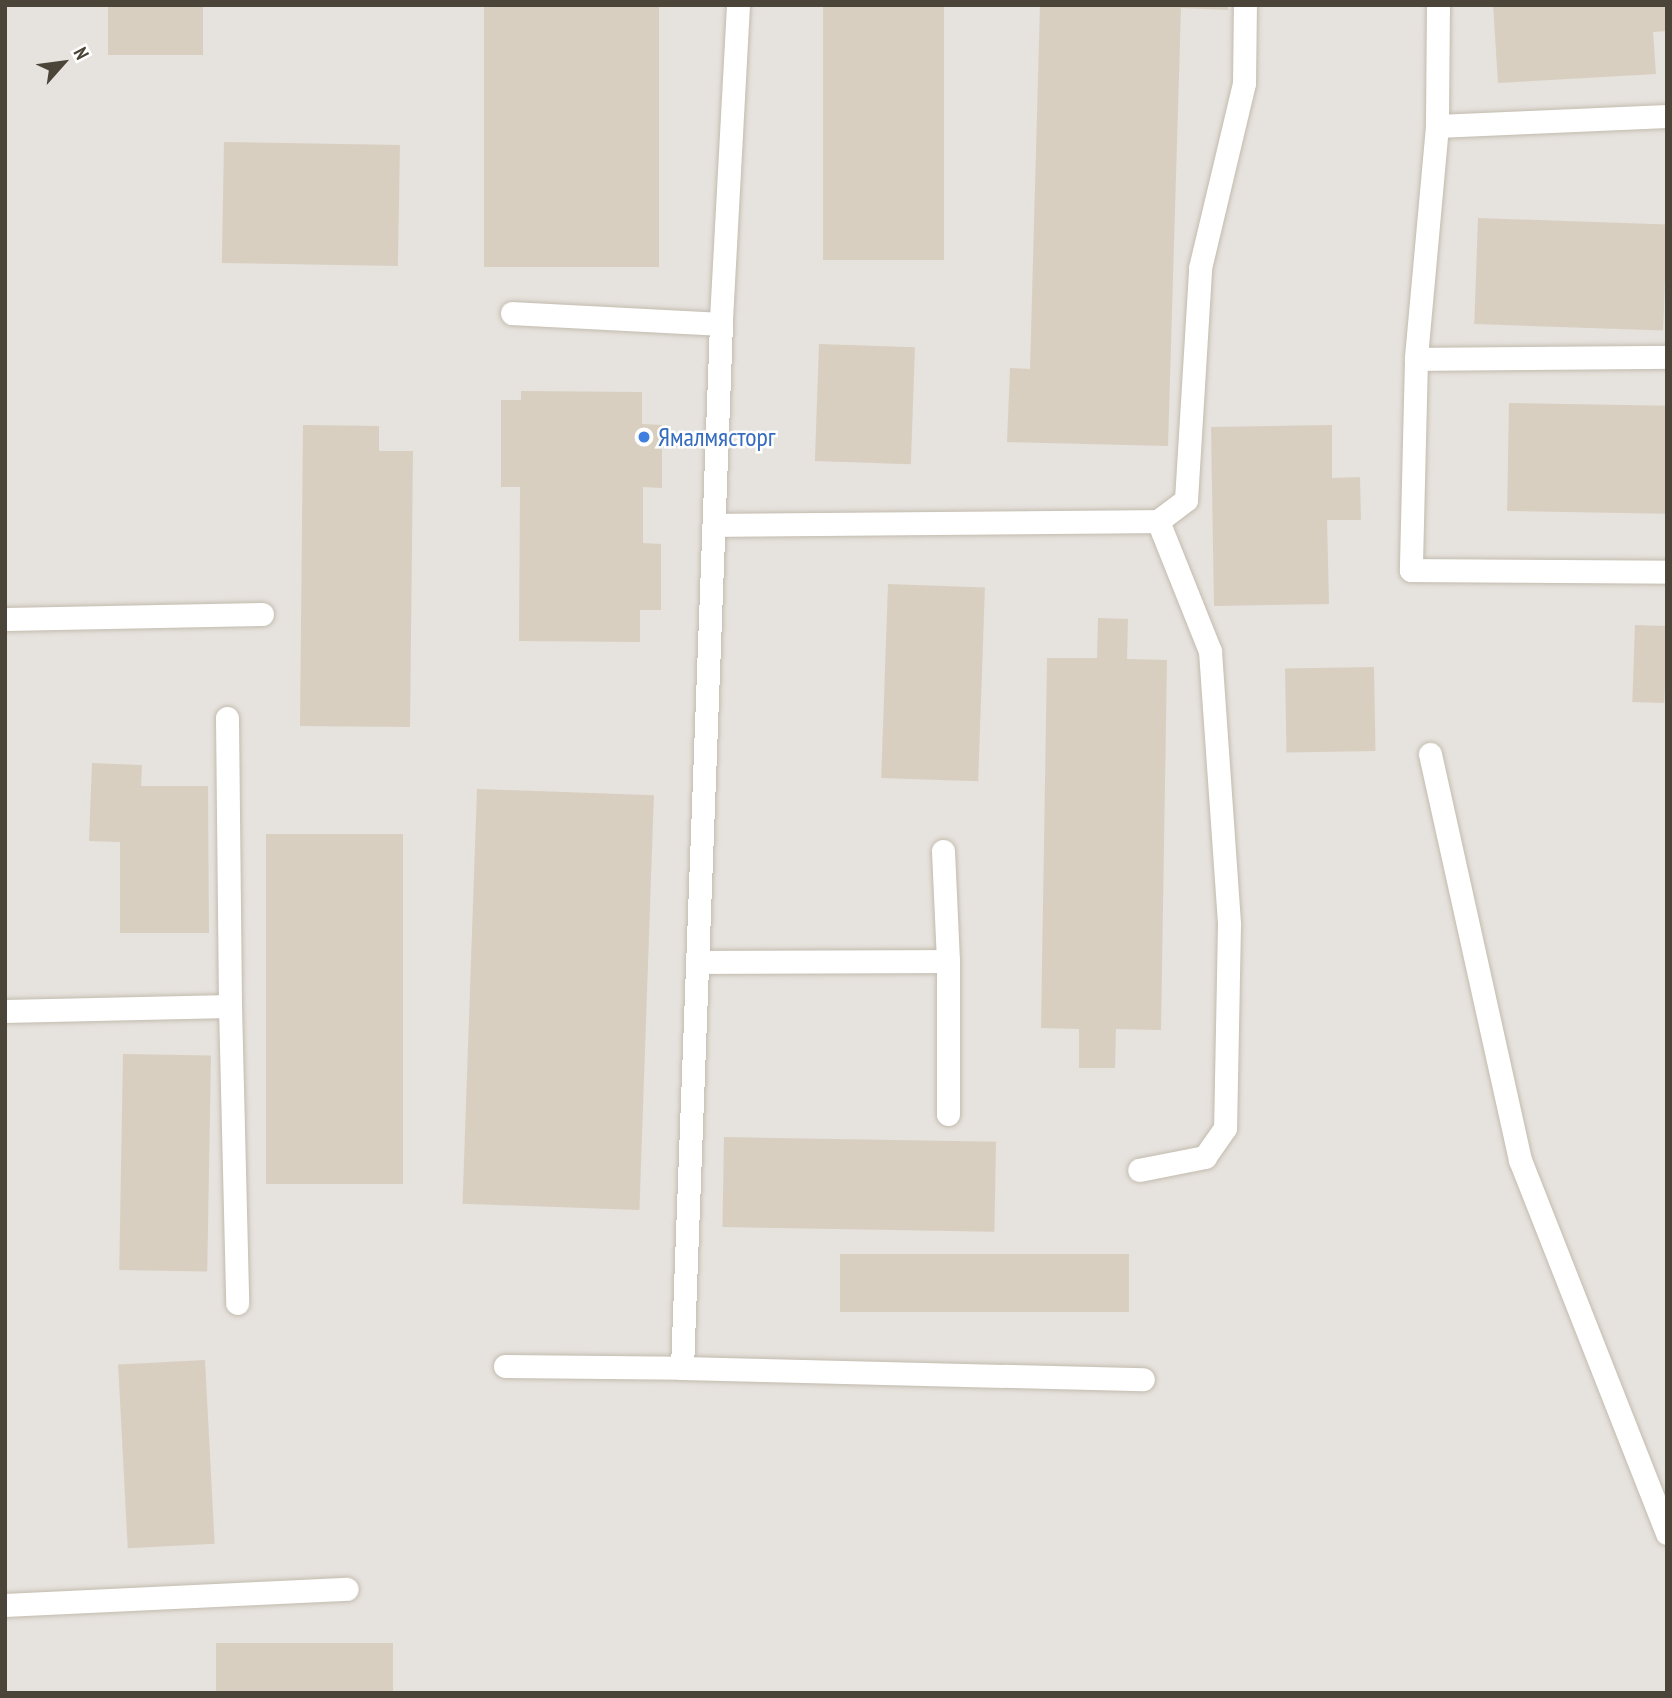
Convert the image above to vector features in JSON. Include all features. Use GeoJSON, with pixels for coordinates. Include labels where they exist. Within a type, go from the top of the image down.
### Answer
{"type":"FeatureCollection","features":[{"type":"Feature","properties":{"kind":"lane"},"geometry":{"type":"LineString","coordinates":[[682,1368],[721,324],[738,5]]}},
{"type":"Feature","properties":{"kind":"lane"},"geometry":{"type":"LineString","coordinates":[[714,525],[1158,521],[1186,500],[1200,268],[1244,83],[1245,5]]}},
{"type":"Feature","properties":{"kind":"lane"},"geometry":{"type":"LineString","coordinates":[[1438,5],[1437,126],[1416,359],[1411,570],[1667,572]]}},
{"type":"Feature","properties":{"kind":"lane"},"geometry":{"type":"LineString","coordinates":[[1437,126],[1667,116]]}},
{"type":"Feature","properties":{"kind":"lane"},"geometry":{"type":"LineString","coordinates":[[512,313],[721,324]]}},
{"type":"Feature","properties":{"kind":"lane"},"geometry":{"type":"LineString","coordinates":[[1416,359],[1667,357]]}},
{"type":"Feature","properties":{"kind":"lane"},"geometry":{"type":"LineString","coordinates":[[1139,1170],[1205,1157],[1225,1128],[1228,924],[1210,651],[1158,521]]}},
{"type":"Feature","properties":{"kind":"lane"},"geometry":{"type":"LineString","coordinates":[[5,619],[262,614]]}},
{"type":"Feature","properties":{"kind":"lane"},"geometry":{"type":"LineString","coordinates":[[227,718],[237,1303]]}},
{"type":"Feature","properties":{"kind":"lane"},"geometry":{"type":"LineString","coordinates":[[1430,754],[1520,1160],[1667,1534]]}},
{"type":"Feature","properties":{"kind":"lane"},"geometry":{"type":"LineString","coordinates":[[943,851],[948,961],[948,1114]]}},
{"type":"Feature","properties":{"kind":"lane"},"geometry":{"type":"LineString","coordinates":[[697,962],[948,961]]}},
{"type":"Feature","properties":{"kind":"lane"},"geometry":{"type":"LineString","coordinates":[[5,1011],[230,1006]]}},
{"type":"Feature","properties":{"kind":"lane"},"geometry":{"type":"LineString","coordinates":[[505,1366],[1143,1379]]}},
{"type":"Feature","properties":{"kind":"lane"},"geometry":{"type":"LineString","coordinates":[[5,1605],[347,1588]]}},
{"type":"Feature","properties":{"kind":"shaded area"},"geometry":{"type":"Polygon","coordinates":[[[5,5],[1667,5],[1667,1693],[5,1693],[5,5]]]}},
{"type":"Feature","properties":{"kind":"building"},"geometry":{"type":"Polygon","coordinates":[[[108,5],[203,5],[203,55],[108,55],[108,5]]]}},
{"type":"Feature","properties":{"kind":"building"},"geometry":{"type":"Polygon","coordinates":[[[484,5],[659,5],[659,267],[484,267],[484,5]]]}},
{"type":"Feature","properties":{"kind":"building"},"geometry":{"type":"Polygon","coordinates":[[[823,5],[944,5],[944,260],[823,260],[823,5]]]}},
{"type":"Feature","properties":{"kind":"building"},"geometry":{"type":"Polygon","coordinates":[[[1040,5],[1228,5],[1228,10],[1181,8],[1168,446],[1007,442],[1010,368],[1030,369],[1040,5]]]}},
{"type":"Feature","properties":{"kind":"building"},"geometry":{"type":"Polygon","coordinates":[[[1493,5],[1667,5],[1667,31],[1653,32],[1656,74],[1498,83],[1493,5]]]}},
{"type":"Feature","properties":{"kind":"building"},"geometry":{"type":"Polygon","coordinates":[[[224,142],[400,145],[398,266],[222,263],[224,142]]]}},
{"type":"Feature","properties":{"kind":"building"},"geometry":{"type":"Polygon","coordinates":[[[1478,218],[1667,225],[1663,331],[1474,324],[1478,218]]]}},
{"type":"Feature","properties":{"kind":"building"},"geometry":{"type":"Polygon","coordinates":[[[819,344],[915,347],[911,464],[815,461],[819,344]]]}},
{"type":"Feature","properties":{"kind":"building"},"geometry":{"type":"Polygon","coordinates":[[[521,391],[642,392],[642,424],[662,425],[662,488],[643,487],[643,543],[661,544],[661,610],[640,610],[640,642],[519,641],[520,487],[501,487],[501,400],[521,400],[521,391]]]}},
{"type":"Feature","properties":{"kind":"building"},"geometry":{"type":"Polygon","coordinates":[[[1509,403],[1667,406],[1665,514],[1507,511],[1509,403]]]}},
{"type":"Feature","properties":{"kind":"building"},"geometry":{"type":"Polygon","coordinates":[[[303,425],[379,426],[379,451],[413,451],[410,727],[300,726],[303,425]]]}},
{"type":"Feature","properties":{"kind":"building"},"geometry":{"type":"Polygon","coordinates":[[[1332,425],[1332,478],[1360,477],[1361,520],[1327,520],[1329,604],[1214,606],[1211,427],[1332,425]]]}},
{"type":"Feature","properties":{"kind":"building"},"geometry":{"type":"Polygon","coordinates":[[[888,584],[985,587],[978,781],[881,778],[888,584]]]}},
{"type":"Feature","properties":{"kind":"building"},"geometry":{"type":"Polygon","coordinates":[[[1098,618],[1128,619],[1127,659],[1167,660],[1161,1030],[1116,1029],[1115,1068],[1079,1068],[1079,1029],[1041,1028],[1047,658],[1097,658],[1098,618]]]}},
{"type":"Feature","properties":{"kind":"building"},"geometry":{"type":"Polygon","coordinates":[[[1635,625],[1667,626],[1664,703],[1632,702],[1635,625]]]}},
{"type":"Feature","properties":{"kind":"building"},"geometry":{"type":"Polygon","coordinates":[[[1374,667],[1375,751],[1286,753],[1285,669],[1374,667]]]}},
{"type":"Feature","properties":{"kind":"building"},"geometry":{"type":"Polygon","coordinates":[[[92,763],[142,765],[141,786],[208,786],[209,933],[120,933],[120,842],[89,841],[92,763]]]}},
{"type":"Feature","properties":{"kind":"building"},"geometry":{"type":"Polygon","coordinates":[[[477,789],[654,795],[639,1210],[463,1204],[477,789]]]}},
{"type":"Feature","properties":{"kind":"building"},"geometry":{"type":"Polygon","coordinates":[[[266,834],[403,834],[403,1184],[266,1184],[266,834]]]}},
{"type":"Feature","properties":{"kind":"building"},"geometry":{"type":"Polygon","coordinates":[[[123,1054],[211,1056],[207,1272],[119,1270],[123,1054]]]}},
{"type":"Feature","properties":{"kind":"building"},"geometry":{"type":"Polygon","coordinates":[[[724,1137],[996,1142],[994,1232],[722,1227],[724,1137]]]}},
{"type":"Feature","properties":{"kind":"building"},"geometry":{"type":"Polygon","coordinates":[[[840,1254],[1129,1254],[1129,1312],[840,1312],[840,1254]]]}},
{"type":"Feature","properties":{"kind":"building"},"geometry":{"type":"Polygon","coordinates":[[[205,1360],[215,1544],[128,1548],[118,1365],[205,1360]]]}},
{"type":"Feature","properties":{"kind":"building"},"geometry":{"type":"Polygon","coordinates":[[[216,1643],[393,1643],[393,1693],[216,1693],[216,1643]]]}},
{"type":"Feature","properties":{"kind":"place","name":"Ямалмясторг"},"geometry":{"type":"Point","coordinates":[644,437]}}]}
